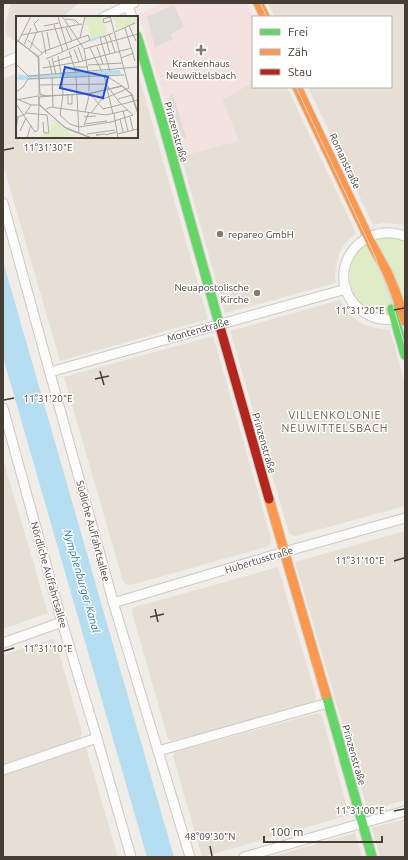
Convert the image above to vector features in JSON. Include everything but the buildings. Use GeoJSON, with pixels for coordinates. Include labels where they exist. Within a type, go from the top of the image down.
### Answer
{"type":"FeatureCollection","features":[{"type":"Feature","properties":{"kind":"street"},"geometry":{"type":"LineString","coordinates":[[258,3],[264,16]]}},
{"type":"Feature","properties":{"kind":"street"},"geometry":{"type":"LineString","coordinates":[[106,16],[130,4],[132,16]]}},
{"type":"Feature","properties":{"kind":"street","name":"Prinzenstraße"},"geometry":{"type":"LineString","coordinates":[[138,39],[372,857]]}},
{"type":"Feature","properties":{"kind":"street"},"geometry":{"type":"LineString","coordinates":[[3,63],[16,57]]}},
{"type":"Feature","properties":{"kind":"street","name":"Romanstraße"},"geometry":{"type":"LineString","coordinates":[[298,88],[370,241],[385,287],[402,318],[405,355]]}},
{"type":"Feature","properties":{"kind":"street","name":"Südliche Auffahrtsallee"},"geometry":{"type":"LineString","coordinates":[[3,203],[114,603],[190,857]]}},
{"type":"Feature","properties":{"kind":"street"},"geometry":{"type":"LineString","coordinates":[[402,318],[380,319],[359,309],[349,296],[346,289],[344,273],[348,259],[356,246],[370,241],[375,234],[387,232],[405,236]]}},
{"type":"Feature","properties":{"kind":"street","name":"Montenstraße"},"geometry":{"type":"LineString","coordinates":[[50,372],[346,289]]}},
{"type":"Feature","properties":{"kind":"street","name":"Nördliche Auffahrtsallee"},"geometry":{"type":"LineString","coordinates":[[3,408],[62,622],[131,857]]}},
{"type":"Feature","properties":{"kind":"street","name":"Hubertusstraße"},"geometry":{"type":"LineString","coordinates":[[114,603],[284,552],[405,518]]}},
{"type":"Feature","properties":{"kind":"street"},"geometry":{"type":"LineString","coordinates":[[3,643],[62,622]]}},
{"type":"Feature","properties":{"kind":"street"},"geometry":{"type":"LineString","coordinates":[[158,751],[328,703]]}},
{"type":"Feature","properties":{"kind":"street"},"geometry":{"type":"LineString","coordinates":[[3,770],[97,738]]}},
{"type":"Feature","properties":{"kind":"street"},"geometry":{"type":"LineString","coordinates":[[244,857],[405,811]]}},
{"type":"Feature","properties":{"kind":"shaded area"},"geometry":{"type":"Polygon","coordinates":[[[11,3],[79,3],[64,16],[16,16],[16,40],[11,39],[7,35],[5,24],[11,3]]]}},
{"type":"Feature","properties":{"kind":"shaded area","name":"Krankenhaus Neuwittelsbach"},"geometry":{"type":"Polygon","coordinates":[[[163,3],[247,3],[253,16],[252,83],[222,100],[239,141],[181,156],[139,14],[163,3]]]}},
{"type":"Feature","properties":{"kind":"shaded area"},"geometry":{"type":"Polygon","coordinates":[[[268,3],[405,3],[405,226],[384,223],[373,225],[308,88],[392,88],[392,16],[274,16],[268,3]]]}},
{"type":"Feature","properties":{"kind":"shaded area"},"geometry":{"type":"Polygon","coordinates":[[[174,5],[184,27],[170,34],[173,39],[155,47],[147,17],[174,5]]]}},
{"type":"Feature","properties":{"kind":"shaded area"},"geometry":{"type":"Polygon","coordinates":[[[16,73],[16,138],[138,138],[138,73],[208,319],[60,361],[3,164],[3,79],[16,73]]]}},
{"type":"Feature","properties":{"kind":"shaded area"},"geometry":{"type":"Polygon","coordinates":[[[252,83],[252,88],[287,88],[356,233],[345,243],[339,254],[336,264],[336,283],[225,313],[181,156],[239,141],[222,100],[252,83]]]}},
{"type":"Feature","properties":{"kind":"shaded area"},"geometry":{"type":"Polygon","coordinates":[[[172,93],[187,139],[182,137],[169,97],[172,93]]]}},
{"type":"Feature","properties":{"kind":"shaded area"},"geometry":{"type":"Polygon","coordinates":[[[340,300],[354,318],[364,325],[390,330],[405,384],[405,506],[295,536],[289,533],[230,331],[340,300]]]}},
{"type":"Feature","properties":{"kind":"shaded area"},"geometry":{"type":"Polygon","coordinates":[[[213,336],[271,538],[270,544],[266,547],[127,585],[123,581],[64,377],[213,336]]]}},
{"type":"Feature","properties":{"kind":"shaded area"},"geometry":{"type":"Polygon","coordinates":[[[3,459],[48,613],[3,629],[3,459]]]}},
{"type":"Feature","properties":{"kind":"shaded area"},"geometry":{"type":"Polygon","coordinates":[[[405,531],[405,800],[368,811],[295,562],[405,531]]]}},
{"type":"Feature","properties":{"kind":"shaded area"},"geometry":{"type":"Polygon","coordinates":[[[278,567],[316,696],[315,700],[313,702],[172,741],[168,739],[132,612],[133,608],[278,567]]]}},
{"type":"Feature","properties":{"kind":"shaded area"},"geometry":{"type":"Polygon","coordinates":[[[52,639],[55,640],[82,732],[80,739],[3,764],[3,655],[52,639]]]}},
{"type":"Feature","properties":{"kind":"shaded area"},"geometry":{"type":"Polygon","coordinates":[[[318,713],[322,715],[349,815],[202,857],[173,756],[175,752],[318,713]]]}},
{"type":"Feature","properties":{"kind":"shaded area"},"geometry":{"type":"Polygon","coordinates":[[[86,748],[118,857],[3,857],[3,775],[86,748]]]}},
{"type":"Feature","properties":{"kind":"shaded area"},"geometry":{"type":"Polygon","coordinates":[[[405,819],[405,857],[380,857],[372,828],[405,819]]]}},
{"type":"Feature","properties":{"kind":"shaded area"},"geometry":{"type":"Polygon","coordinates":[[[355,833],[362,857],[270,857],[355,833]]]}},
{"type":"Feature","properties":{"kind":"green space"},"geometry":{"type":"Polygon","coordinates":[[[385,236],[405,240],[405,310],[387,314],[370,310],[361,303],[351,286],[350,275],[351,265],[363,246],[371,241],[385,236]]]}},
{"type":"Feature","properties":{"kind":"water","name":"Nymphenburger Kanal"},"geometry":{"type":"Polygon","coordinates":[[[3,261],[174,857],[147,857],[3,357],[3,261]]]}},
{"type":"Feature","properties":{"kind":"tram line"},"geometry":{"type":"LineString","coordinates":[[260,3],[266,16]]}},
{"type":"Feature","properties":{"kind":"tram line"},"geometry":{"type":"LineString","coordinates":[[296,88],[374,254],[392,302],[405,346]]}},
{"type":"Feature","properties":{"kind":"traffic: fast"},"geometry":{"type":"LineString","coordinates":[[138,39],[220,327]]}},
{"type":"Feature","properties":{"kind":"traffic: fast"},"geometry":{"type":"LineString","coordinates":[[392,309],[405,355]]}},
{"type":"Feature","properties":{"kind":"traffic: fast"},"geometry":{"type":"LineString","coordinates":[[326,695],[372,857]]}},
{"type":"Feature","properties":{"kind":"traffic: slow"},"geometry":{"type":"LineString","coordinates":[[258,3],[264,16]]}},
{"type":"Feature","properties":{"kind":"traffic: slow"},"geometry":{"type":"LineString","coordinates":[[297,88],[372,245],[387,272],[405,321]]}},
{"type":"Feature","properties":{"kind":"traffic: slow"},"geometry":{"type":"LineString","coordinates":[[269,499],[326,695]]}},
{"type":"Feature","properties":{"kind":"traffic: jam"},"geometry":{"type":"LineString","coordinates":[[220,327],[269,499]]}},
{"type":"Feature","properties":{"kind":"place","name":"Krankenhaus Neuwittelsbach"},"geometry":{"type":"Point","coordinates":[201,50]}},
{"type":"Feature","properties":{"kind":"place","name":"repareo GmbH"},"geometry":{"type":"Point","coordinates":[220,234]}},
{"type":"Feature","properties":{"kind":"place","name":"Neuapostolische Kirche"},"geometry":{"type":"Point","coordinates":[257,293]}},
{"type":"Feature","properties":{"kind":"district","name":"VILLENKOLONIE NEUWITTELSBACH"},"geometry":{"type":"Point","coordinates":[335,421]}}]}
